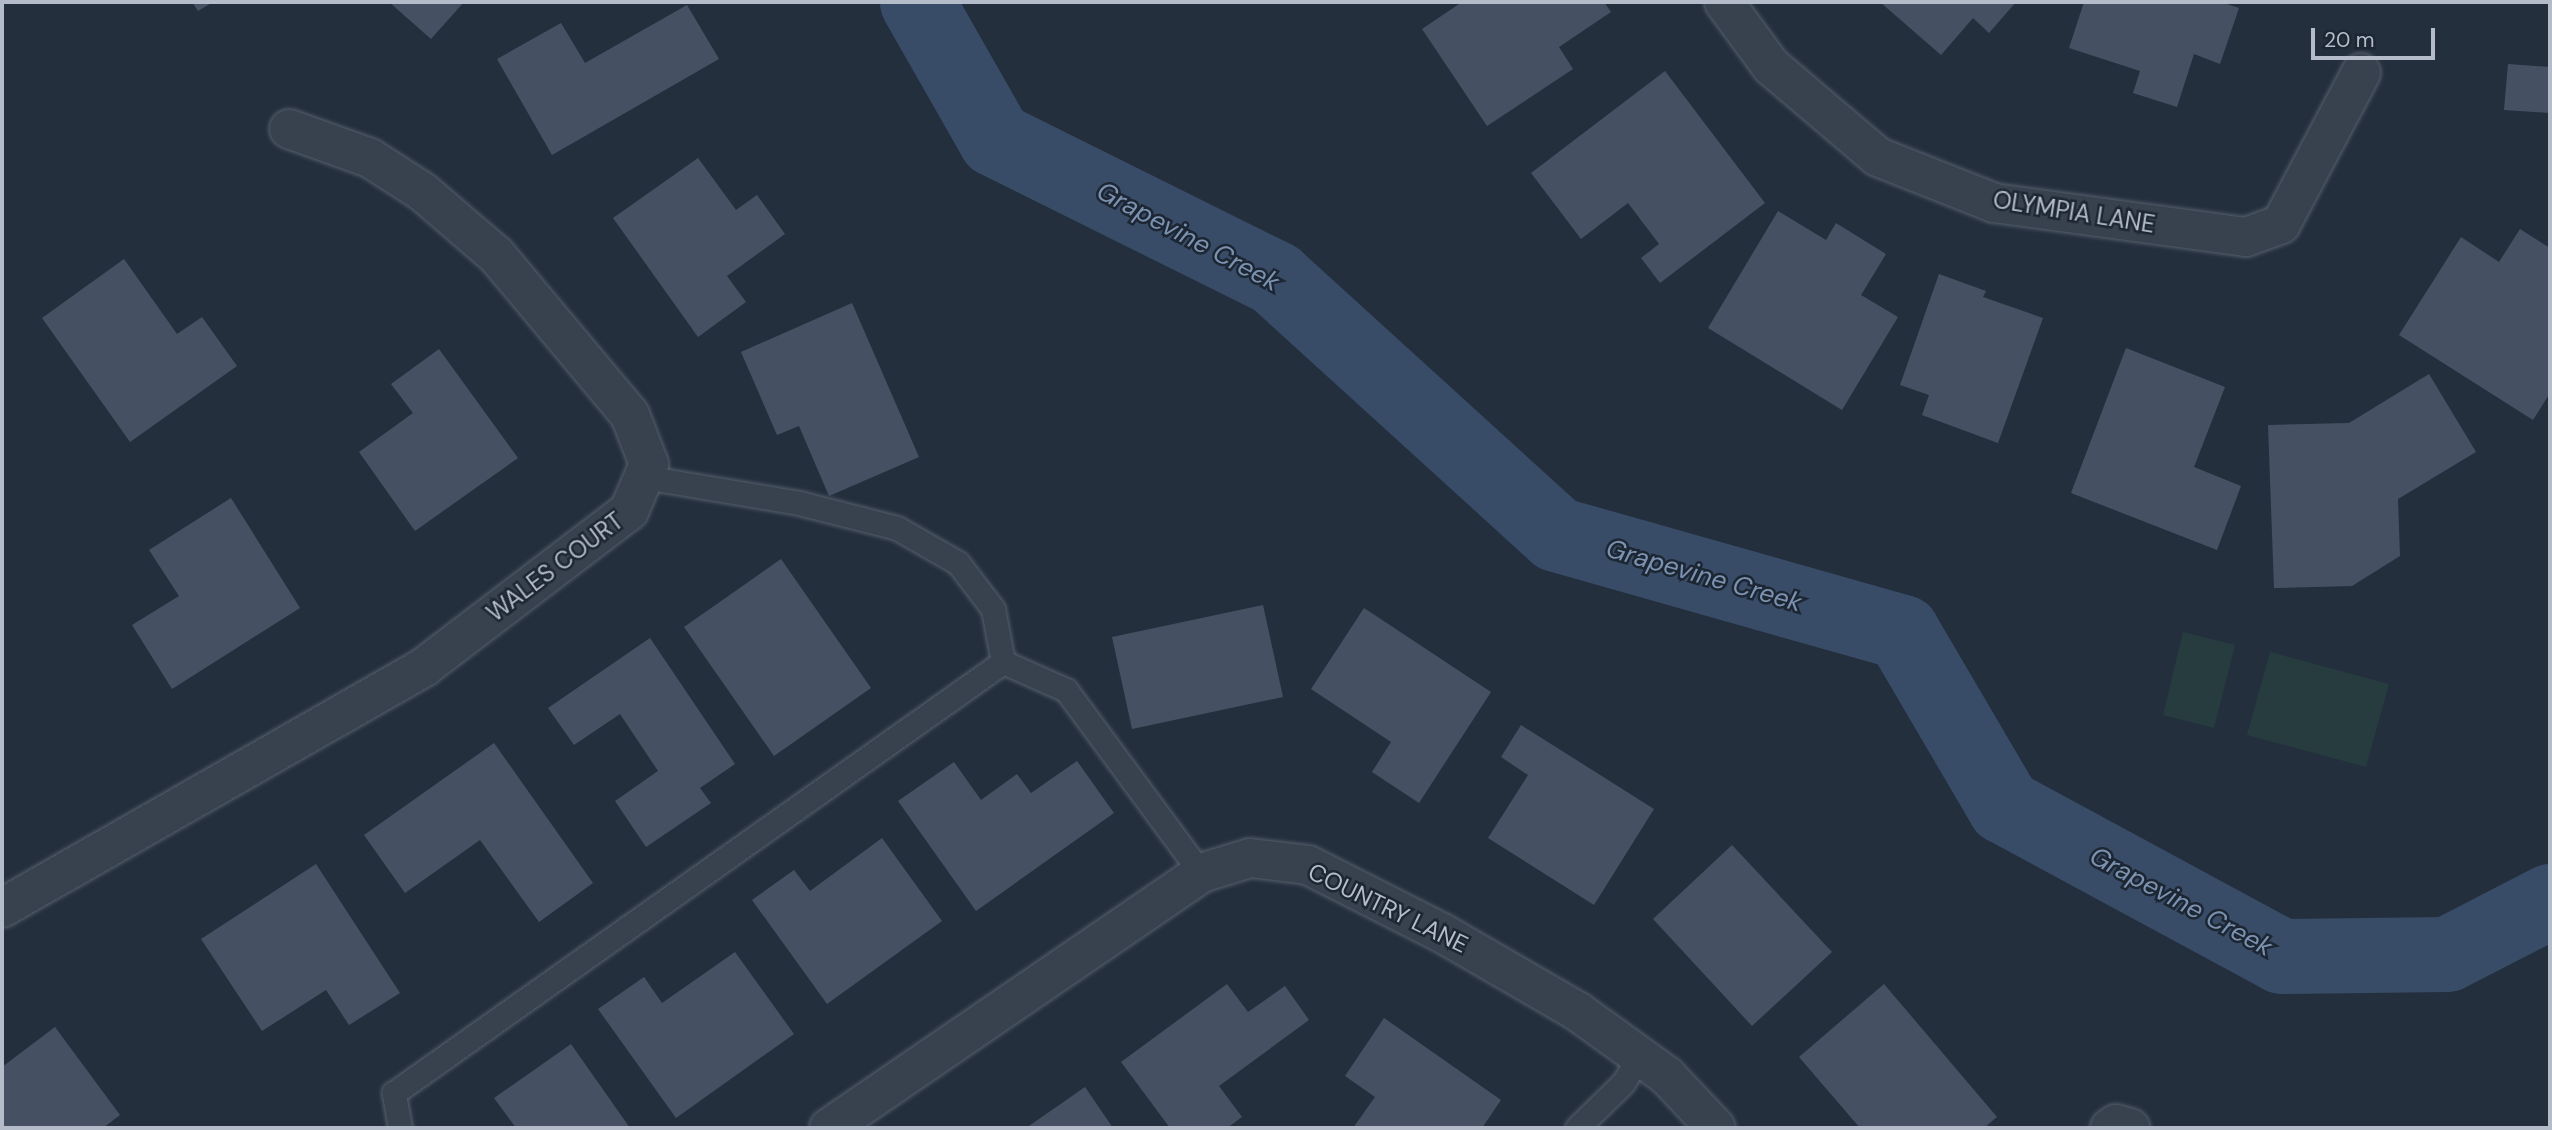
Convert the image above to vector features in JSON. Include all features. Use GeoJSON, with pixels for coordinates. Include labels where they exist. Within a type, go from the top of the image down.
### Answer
{"type":"FeatureCollection","features":[{"type":"Feature","properties":{"kind":"street","name":"OLYMPIA LANE"},"geometry":{"type":"LineString","coordinates":[[1724,2],[1771,66],[1878,157],[1994,203],[2246,237],[2281,225],[2361,73]]}},
{"type":"Feature","properties":{"kind":"street","name":"WALES COURT"},"geometry":{"type":"LineString","coordinates":[[2,908],[424,667],[629,511],[649,464],[630,415],[496,255],[423,192],[370,158],[289,129]]}},
{"type":"Feature","properties":{"kind":"street","name":"COUNTRY LANE"},"geometry":{"type":"LineString","coordinates":[[829,1128],[1201,873],[1250,859],[1308,865],[1444,934],[1577,1011],[1667,1076],[1716,1128]]}},
{"type":"Feature","properties":{"kind":"lane"},"geometry":{"type":"LineString","coordinates":[[644,477],[799,503],[897,528],[958,563],[993,609],[1003,662]]}},
{"type":"Feature","properties":{"kind":"lane"},"geometry":{"type":"LineString","coordinates":[[1003,662],[1066,690],[1201,873]]}},
{"type":"Feature","properties":{"kind":"lane"},"geometry":{"type":"LineString","coordinates":[[400,1128],[394,1093],[1003,662]]}},
{"type":"Feature","properties":{"kind":"lane"},"geometry":{"type":"LineString","coordinates":[[1577,1128],[1623,1083],[1640,1056]]}},
{"type":"Feature","properties":{"kind":"green space"},"geometry":{"type":"Polygon","coordinates":[[[2183,632],[2235,645],[2214,728],[2163,715],[2183,632]]]}},
{"type":"Feature","properties":{"kind":"green space"},"geometry":{"type":"Polygon","coordinates":[[[2270,652],[2389,684],[2366,767],[2247,735],[2270,652]]]}},
{"type":"Feature","properties":{"kind":"building"},"geometry":{"type":"Polygon","coordinates":[[[192,2],[213,2],[198,11],[192,2]]]}},
{"type":"Feature","properties":{"kind":"building"},"geometry":{"type":"Polygon","coordinates":[[[389,2],[464,2],[431,39],[389,2]]]}},
{"type":"Feature","properties":{"kind":"building"},"geometry":{"type":"Polygon","coordinates":[[[1462,2],[1604,2],[1611,12],[1559,47],[1573,69],[1487,126],[1422,29],[1462,2]]]}},
{"type":"Feature","properties":{"kind":"building"},"geometry":{"type":"Polygon","coordinates":[[[1880,2],[2016,2],[1989,33],[1973,18],[1941,55],[1880,2]]]}},
{"type":"Feature","properties":{"kind":"building"},"geometry":{"type":"Polygon","coordinates":[[[2084,2],[2221,2],[2239,8],[2220,64],[2194,54],[2177,107],[2133,93],[2140,71],[2069,48],[2084,2]]]}},
{"type":"Feature","properties":{"kind":"building"},"geometry":{"type":"Polygon","coordinates":[[[687,5],[719,59],[552,155],[497,59],[561,23],[585,63],[687,5]]]}},
{"type":"Feature","properties":{"kind":"building"},"geometry":{"type":"Polygon","coordinates":[[[2508,64],[2550,67],[2550,113],[2504,110],[2508,64]]]}},
{"type":"Feature","properties":{"kind":"building"},"geometry":{"type":"Polygon","coordinates":[[[1665,71],[1765,203],[1660,283],[1641,258],[1659,244],[1628,203],[1581,239],[1531,173],[1665,71]]]}},
{"type":"Feature","properties":{"kind":"building"},"geometry":{"type":"Polygon","coordinates":[[[698,158],[736,210],[757,195],[785,234],[727,276],[746,302],[698,337],[613,218],[698,158]]]}},
{"type":"Feature","properties":{"kind":"building"},"geometry":{"type":"Polygon","coordinates":[[[1778,211],[1826,240],[1836,223],[1886,254],[1861,295],[1898,317],[1842,410],[1708,328],[1778,211]]]}},
{"type":"Feature","properties":{"kind":"building"},"geometry":{"type":"Polygon","coordinates":[[[2520,229],[2550,248],[2550,393],[2533,420],[2399,335],[2461,237],[2499,262],[2520,229]]]}},
{"type":"Feature","properties":{"kind":"building"},"geometry":{"type":"Polygon","coordinates":[[[124,259],[177,334],[202,317],[237,366],[130,442],[42,318],[124,259]]]}},
{"type":"Feature","properties":{"kind":"building"},"geometry":{"type":"Polygon","coordinates":[[[1939,274],[1986,291],[1983,297],[2043,318],[1998,443],[1922,415],[1929,395],[1900,385],[1939,274]]]}},
{"type":"Feature","properties":{"kind":"building"},"geometry":{"type":"Polygon","coordinates":[[[852,303],[919,457],[829,496],[799,426],[777,435],[741,352],[852,303]]]}},
{"type":"Feature","properties":{"kind":"building"},"geometry":{"type":"Polygon","coordinates":[[[2126,348],[2225,387],[2194,467],[2241,486],[2217,550],[2071,493],[2126,348]]]}},
{"type":"Feature","properties":{"kind":"building"},"geometry":{"type":"Polygon","coordinates":[[[439,349],[518,458],[415,531],[359,452],[413,413],[391,384],[439,349]]]}},
{"type":"Feature","properties":{"kind":"building"},"geometry":{"type":"Polygon","coordinates":[[[2429,374],[2476,452],[2398,499],[2400,556],[2352,586],[2274,588],[2268,425],[2349,423],[2429,374]]]}},
{"type":"Feature","properties":{"kind":"building"},"geometry":{"type":"Polygon","coordinates":[[[231,498],[300,608],[172,689],[132,625],[179,596],[149,550],[231,498]]]}},
{"type":"Feature","properties":{"kind":"building"},"geometry":{"type":"Polygon","coordinates":[[[781,559],[871,688],[774,756],[684,627],[781,559]]]}},
{"type":"Feature","properties":{"kind":"building"},"geometry":{"type":"Polygon","coordinates":[[[1263,605],[1283,697],[1132,729],[1112,637],[1263,605]]]}},
{"type":"Feature","properties":{"kind":"building"},"geometry":{"type":"Polygon","coordinates":[[[1364,608],[1491,692],[1419,803],[1372,772],[1391,742],[1311,689],[1364,608]]]}},
{"type":"Feature","properties":{"kind":"building"},"geometry":{"type":"Polygon","coordinates":[[[650,638],[735,764],[700,788],[711,803],[646,847],[615,801],[658,771],[620,714],[574,745],[548,708],[650,638]]]}},
{"type":"Feature","properties":{"kind":"building"},"geometry":{"type":"Polygon","coordinates":[[[1521,725],[1654,809],[1594,905],[1488,838],[1528,775],[1501,757],[1521,725]]]}},
{"type":"Feature","properties":{"kind":"building"},"geometry":{"type":"Polygon","coordinates":[[[494,743],[593,883],[539,922],[480,840],[405,893],[364,835],[494,743]]]}},
{"type":"Feature","properties":{"kind":"building"},"geometry":{"type":"Polygon","coordinates":[[[1077,761],[1114,813],[976,911],[898,801],[954,762],[981,800],[1017,774],[1031,793],[1077,761]]]}},
{"type":"Feature","properties":{"kind":"building"},"geometry":{"type":"Polygon","coordinates":[[[882,838],[942,921],[827,1004],[752,900],[794,870],[810,891],[882,838]]]}},
{"type":"Feature","properties":{"kind":"building"},"geometry":{"type":"Polygon","coordinates":[[[1732,845],[1832,952],[1752,1026],[1653,919],[1732,845]]]}},
{"type":"Feature","properties":{"kind":"building"},"geometry":{"type":"Polygon","coordinates":[[[316,864],[400,993],[349,1025],[326,990],[262,1031],[201,939],[316,864]]]}},
{"type":"Feature","properties":{"kind":"building"},"geometry":{"type":"Polygon","coordinates":[[[735,952],[794,1034],[676,1118],[598,1009],[644,977],[662,1003],[735,952]]]}},
{"type":"Feature","properties":{"kind":"building"},"geometry":{"type":"Polygon","coordinates":[[[1227,984],[1248,1012],[1285,986],[1309,1020],[1219,1086],[1242,1117],[1227,1128],[1170,1128],[1121,1062],[1227,984]]]}},
{"type":"Feature","properties":{"kind":"building"},"geometry":{"type":"Polygon","coordinates":[[[1884,984],[1997,1117],[1984,1128],[1860,1128],[1799,1057],[1884,984]]]}},
{"type":"Feature","properties":{"kind":"building"},"geometry":{"type":"Polygon","coordinates":[[[1384,1018],[1501,1100],[1482,1128],[1353,1128],[1375,1097],[1345,1076],[1384,1018]]]}},
{"type":"Feature","properties":{"kind":"building"},"geometry":{"type":"Polygon","coordinates":[[[55,1027],[120,1115],[103,1128],[2,1128],[2,1067],[55,1027]]]}},
{"type":"Feature","properties":{"kind":"building"},"geometry":{"type":"Polygon","coordinates":[[[571,1044],[630,1128],[516,1128],[494,1098],[571,1044]]]}},
{"type":"Feature","properties":{"kind":"building"},"geometry":{"type":"Polygon","coordinates":[[[1085,1087],[1113,1128],[1026,1128],[1085,1087]]]}},
{"type":"Feature","properties":{"kind":"waterway","name":"Grapevine Creek"},"geometry":{"type":"LineString","coordinates":[[917,2],[995,139],[1275,278],[1556,534],[1902,632],[2004,806],[2281,956],[2447,954],[2550,901]]}}]}
